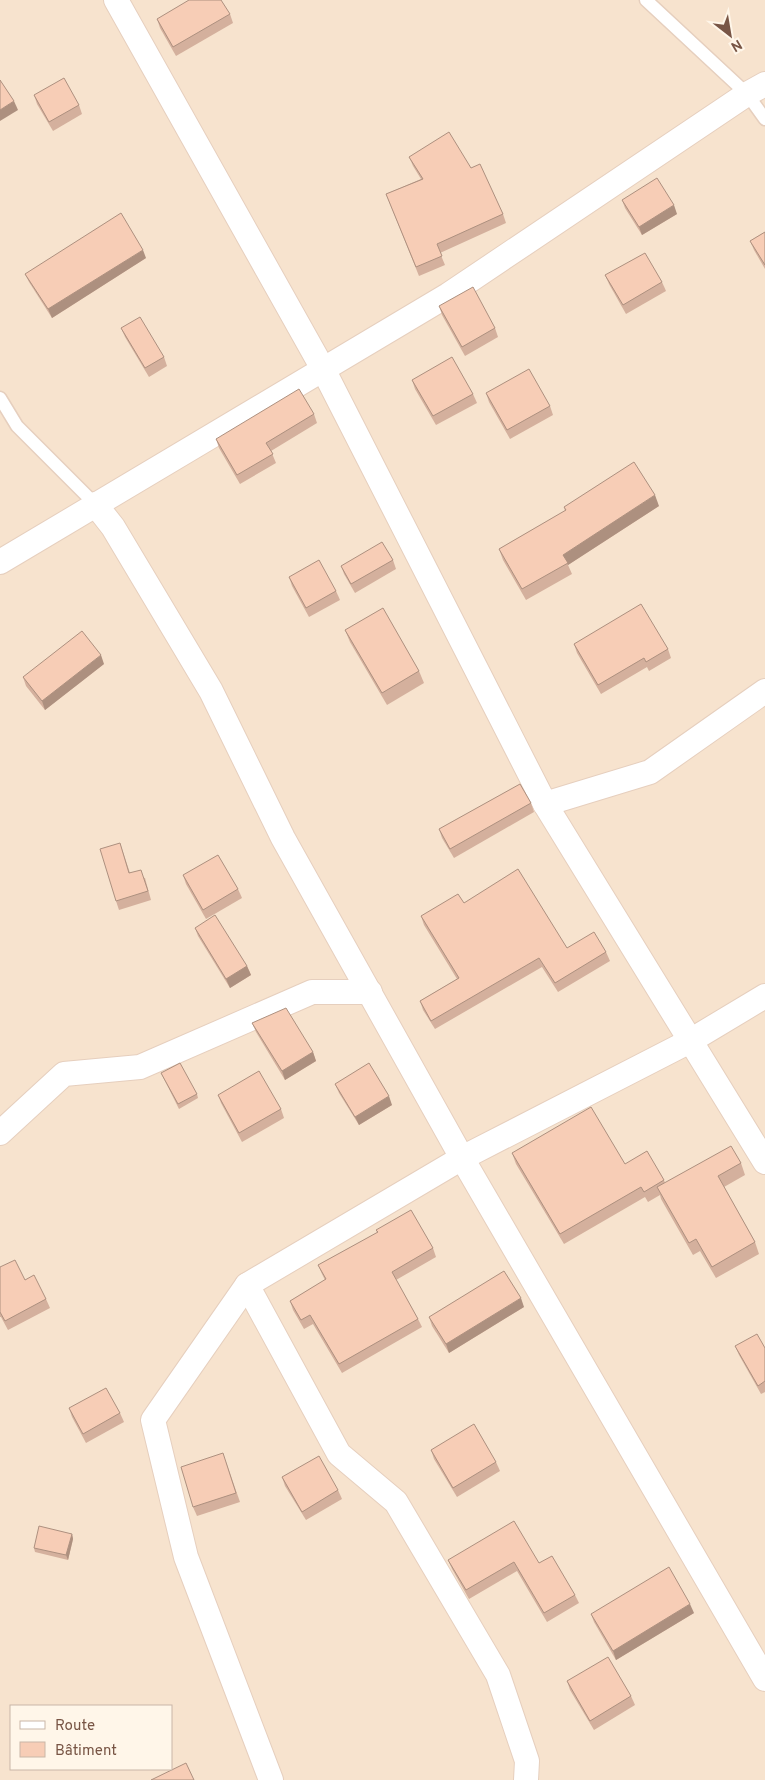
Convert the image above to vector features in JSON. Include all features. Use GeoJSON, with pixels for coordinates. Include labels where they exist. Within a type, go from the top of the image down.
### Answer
{"type":"FeatureCollection","features":[{"type":"Feature","properties":{"kind":"street"},"geometry":{"type":"LineString","coordinates":[[116,0],[323,369],[546,804],[765,1162]]}},
{"type":"Feature","properties":{"kind":"street"},"geometry":{"type":"LineString","coordinates":[[0,562],[448,295],[756,90]]}},
{"type":"Feature","properties":{"kind":"street"},"geometry":{"type":"LineString","coordinates":[[96,504],[113,527],[212,691],[283,838],[462,1158],[765,1679]]}},
{"type":"Feature","properties":{"kind":"street"},"geometry":{"type":"LineString","coordinates":[[546,804],[650,772],[765,691]]}},
{"type":"Feature","properties":{"kind":"street"},"geometry":{"type":"LineString","coordinates":[[0,1133],[64,1074],[140,1067],[312,992],[370,992]]}},
{"type":"Feature","properties":{"kind":"street"},"geometry":{"type":"LineString","coordinates":[[271,1780],[186,1557],[153,1420],[247,1285],[462,1158],[690,1041],[765,996]]}},
{"type":"Feature","properties":{"kind":"street"},"geometry":{"type":"LineString","coordinates":[[247,1285],[339,1454],[396,1502],[498,1675],[527,1761],[526,1780]]}},
{"type":"Feature","properties":{"kind":"lane"},"geometry":{"type":"LineString","coordinates":[[646,0],[756,90],[765,119]]}},
{"type":"Feature","properties":{"kind":"lane"},"geometry":{"type":"LineString","coordinates":[[0,398],[17,426],[96,504]]}},
{"type":"Feature","properties":{"kind":"shaded area"},"geometry":{"type":"Polygon","coordinates":[[[0,0],[765,0],[765,1780],[0,1780],[0,0]]]}},
{"type":"Feature","properties":{"kind":"building"},"geometry":{"type":"Polygon","coordinates":[[[189,0],[221,0],[230,14],[173,47],[157,19],[189,0]]]}},
{"type":"Feature","properties":{"kind":"building"},"geometry":{"type":"Polygon","coordinates":[[[64,78],[79,105],[49,122],[34,95],[64,78]]]}},
{"type":"Feature","properties":{"kind":"building"},"geometry":{"type":"Polygon","coordinates":[[[0,80],[14,101],[0,110],[0,80]]]}},
{"type":"Feature","properties":{"kind":"building"},"geometry":{"type":"Polygon","coordinates":[[[449,132],[471,168],[480,164],[503,214],[437,244],[442,256],[416,267],[386,194],[423,179],[409,157],[449,132]]]}},
{"type":"Feature","properties":{"kind":"building"},"geometry":{"type":"Polygon","coordinates":[[[657,178],[674,205],[639,227],[622,200],[657,178]]]}},
{"type":"Feature","properties":{"kind":"building"},"geometry":{"type":"Polygon","coordinates":[[[121,213],[143,250],[48,309],[25,274],[121,213]]]}},
{"type":"Feature","properties":{"kind":"building"},"geometry":{"type":"Polygon","coordinates":[[[765,232],[765,265],[750,241],[765,232]]]}},
{"type":"Feature","properties":{"kind":"building"},"geometry":{"type":"Polygon","coordinates":[[[645,253],[662,282],[623,305],[605,275],[645,253]]]}},
{"type":"Feature","properties":{"kind":"building"},"geometry":{"type":"Polygon","coordinates":[[[473,287],[495,328],[462,347],[439,306],[473,287]]]}},
{"type":"Feature","properties":{"kind":"building"},"geometry":{"type":"Polygon","coordinates":[[[140,317],[164,357],[145,368],[121,328],[140,317]]]}},
{"type":"Feature","properties":{"kind":"building"},"geometry":{"type":"Polygon","coordinates":[[[452,357],[473,394],[433,416],[412,380],[452,357]]]}},
{"type":"Feature","properties":{"kind":"building"},"geometry":{"type":"Polygon","coordinates":[[[529,369],[550,406],[507,430],[486,393],[529,369]]]}},
{"type":"Feature","properties":{"kind":"building"},"geometry":{"type":"Polygon","coordinates":[[[299,389],[314,414],[266,443],[273,454],[237,475],[216,439],[299,389]]]}},
{"type":"Feature","properties":{"kind":"building"},"geometry":{"type":"Polygon","coordinates":[[[634,462],[655,495],[563,555],[568,563],[522,589],[499,549],[566,510],[564,507],[634,462]]]}},
{"type":"Feature","properties":{"kind":"building"},"geometry":{"type":"Polygon","coordinates":[[[382,542],[393,560],[351,584],[341,566],[382,542]]]}},
{"type":"Feature","properties":{"kind":"building"},"geometry":{"type":"Polygon","coordinates":[[[319,560],[336,591],[306,608],[289,577],[319,560]]]}},
{"type":"Feature","properties":{"kind":"building"},"geometry":{"type":"Polygon","coordinates":[[[641,604],[668,649],[646,662],[644,658],[598,685],[574,644],[641,604]]]}},
{"type":"Feature","properties":{"kind":"building"},"geometry":{"type":"Polygon","coordinates":[[[383,608],[419,671],[382,693],[345,630],[383,608]]]}},
{"type":"Feature","properties":{"kind":"building"},"geometry":{"type":"Polygon","coordinates":[[[82,631],[101,655],[42,701],[23,677],[82,631]]]}},
{"type":"Feature","properties":{"kind":"building"},"geometry":{"type":"Polygon","coordinates":[[[520,784],[531,803],[450,849],[439,829],[520,784]]]}},
{"type":"Feature","properties":{"kind":"building"},"geometry":{"type":"Polygon","coordinates":[[[120,843],[129,873],[141,870],[148,891],[116,901],[100,849],[120,843]]]}},
{"type":"Feature","properties":{"kind":"building"},"geometry":{"type":"Polygon","coordinates":[[[218,855],[238,889],[203,910],[183,875],[218,855]]]}},
{"type":"Feature","properties":{"kind":"building"},"geometry":{"type":"Polygon","coordinates":[[[518,869],[567,948],[594,932],[606,952],[555,983],[539,958],[431,1021],[420,1001],[459,978],[421,916],[458,894],[464,903],[518,869]]]}},
{"type":"Feature","properties":{"kind":"building"},"geometry":{"type":"Polygon","coordinates":[[[215,915],[247,966],[226,979],[195,928],[215,915]]]}},
{"type":"Feature","properties":{"kind":"building"},"geometry":{"type":"Polygon","coordinates":[[[286,1008],[313,1052],[282,1071],[252,1023],[286,1008]]]}},
{"type":"Feature","properties":{"kind":"building"},"geometry":{"type":"Polygon","coordinates":[[[180,1063],[197,1094],[178,1104],[161,1073],[180,1063]]]}},
{"type":"Feature","properties":{"kind":"building"},"geometry":{"type":"Polygon","coordinates":[[[369,1063],[389,1096],[355,1117],[335,1084],[369,1063]]]}},
{"type":"Feature","properties":{"kind":"building"},"geometry":{"type":"Polygon","coordinates":[[[259,1071],[281,1109],[239,1133],[218,1095],[259,1071]]]}},
{"type":"Feature","properties":{"kind":"building"},"geometry":{"type":"Polygon","coordinates":[[[591,1107],[625,1164],[647,1151],[664,1180],[644,1192],[641,1187],[560,1234],[512,1153],[591,1107]]]}},
{"type":"Feature","properties":{"kind":"building"},"geometry":{"type":"Polygon","coordinates":[[[731,1146],[741,1163],[718,1176],[755,1242],[712,1267],[696,1239],[689,1243],[657,1187],[731,1146]]]}},
{"type":"Feature","properties":{"kind":"building"},"geometry":{"type":"Polygon","coordinates":[[[411,1210],[433,1248],[392,1272],[418,1319],[339,1364],[310,1315],[301,1320],[290,1301],[326,1279],[318,1265],[378,1232],[376,1230],[411,1210]]]}},
{"type":"Feature","properties":{"kind":"building"},"geometry":{"type":"Polygon","coordinates":[[[15,1260],[25,1280],[34,1275],[46,1299],[5,1321],[0,1312],[0,1267],[15,1260]]]}},
{"type":"Feature","properties":{"kind":"building"},"geometry":{"type":"Polygon","coordinates":[[[504,1271],[521,1298],[446,1344],[429,1317],[504,1271]]]}},
{"type":"Feature","properties":{"kind":"building"},"geometry":{"type":"Polygon","coordinates":[[[757,1334],[765,1348],[765,1381],[758,1386],[735,1346],[757,1334]]]}},
{"type":"Feature","properties":{"kind":"building"},"geometry":{"type":"Polygon","coordinates":[[[106,1388],[120,1413],[83,1434],[69,1408],[106,1388]]]}},
{"type":"Feature","properties":{"kind":"building"},"geometry":{"type":"Polygon","coordinates":[[[474,1424],[496,1462],[453,1488],[431,1450],[474,1424]]]}},
{"type":"Feature","properties":{"kind":"building"},"geometry":{"type":"Polygon","coordinates":[[[223,1453],[236,1493],[193,1507],[181,1467],[223,1453]]]}},
{"type":"Feature","properties":{"kind":"building"},"geometry":{"type":"Polygon","coordinates":[[[319,1456],[338,1490],[302,1512],[282,1477],[319,1456]]]}},
{"type":"Feature","properties":{"kind":"building"},"geometry":{"type":"Polygon","coordinates":[[[514,1521],[539,1563],[552,1556],[575,1595],[544,1613],[514,1562],[466,1590],[448,1560],[514,1521]]]}},
{"type":"Feature","properties":{"kind":"building"},"geometry":{"type":"Polygon","coordinates":[[[39,1526],[72,1534],[66,1555],[34,1548],[39,1526]]]}},
{"type":"Feature","properties":{"kind":"building"},"geometry":{"type":"Polygon","coordinates":[[[669,1567],[690,1604],[613,1651],[591,1614],[669,1567]]]}},
{"type":"Feature","properties":{"kind":"building"},"geometry":{"type":"Polygon","coordinates":[[[608,1657],[631,1696],[590,1721],[567,1681],[608,1657]]]}},
{"type":"Feature","properties":{"kind":"building"},"geometry":{"type":"Polygon","coordinates":[[[186,1763],[194,1780],[151,1780],[186,1763]]]}}]}
